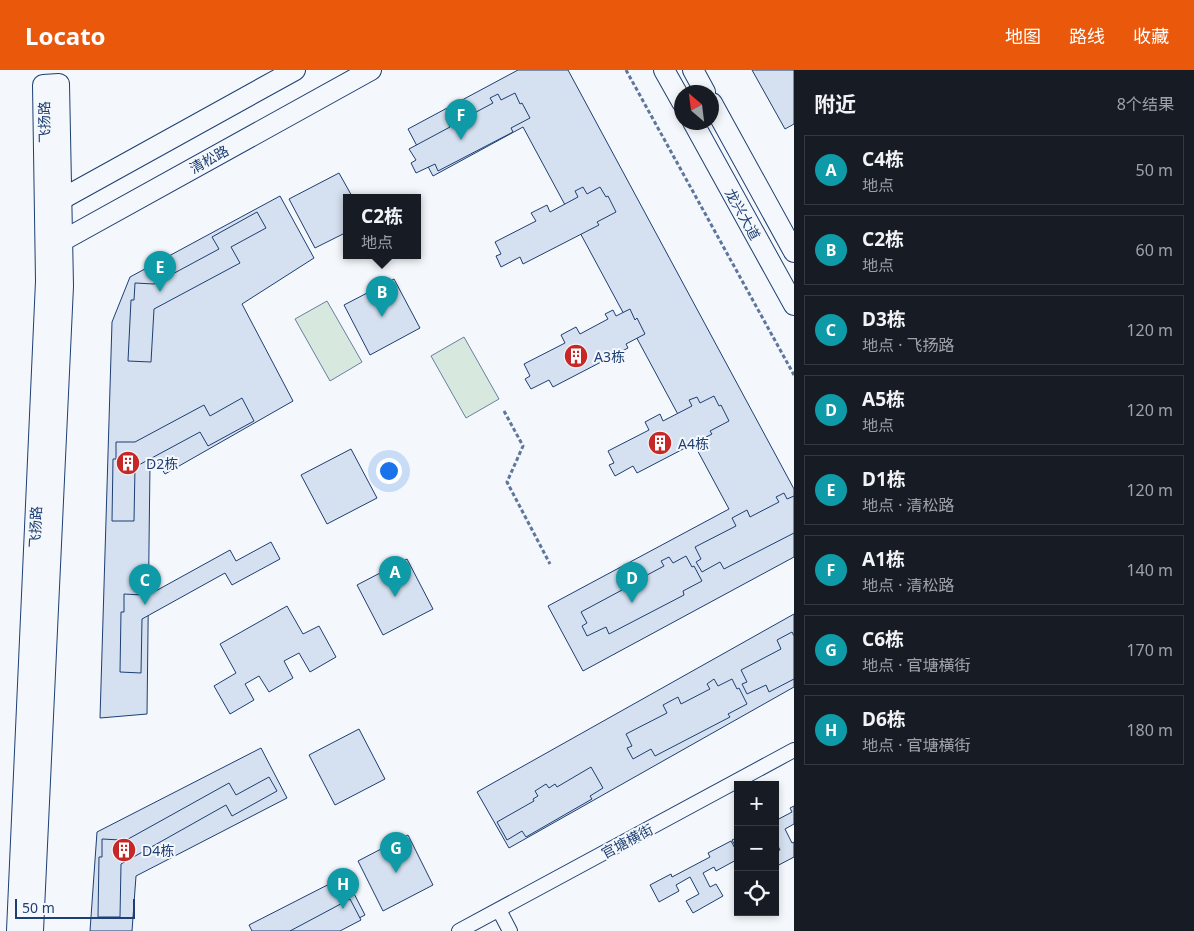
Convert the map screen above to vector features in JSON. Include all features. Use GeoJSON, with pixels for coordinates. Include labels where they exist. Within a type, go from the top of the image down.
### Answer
{"type":"FeatureCollection","features":[{"type":"Feature","properties":{"kind":"street"},"geometry":{"type":"LineString","coordinates":[[53,204],[295,70]]}},
{"type":"Feature","properties":{"kind":"street","name":"清松路"},"geometry":{"type":"LineString","coordinates":[[54,241],[371,70]]}},
{"type":"Feature","properties":{"kind":"street"},"geometry":{"type":"LineString","coordinates":[[664,70],[674,88]]}},
{"type":"Feature","properties":{"kind":"street"},"geometry":{"type":"LineString","coordinates":[[693,70],[701,85]]}},
{"type":"Feature","properties":{"kind":"street","name":"飞扬路"},"geometry":{"type":"LineString","coordinates":[[33,931],[63,286],[54,241],[53,204],[43,85],[58,84],[53,204]]}},
{"type":"Feature","properties":{"kind":"street","name":"龙兴大道"},"geometry":{"type":"LineString","coordinates":[[719,117],[794,252]]}},
{"type":"Feature","properties":{"kind":"street","name":"龙兴大道"},"geometry":{"type":"LineString","coordinates":[[697,130],[794,305]]}},
{"type":"Feature","properties":{"kind":"street","name":"飞扬路"},"geometry":{"type":"LineString","coordinates":[[16,931],[46,282],[54,241]]}},
{"type":"Feature","properties":{"kind":"street","name":"官塘横街"},"geometry":{"type":"LineString","coordinates":[[460,931],[794,750]]}},
{"type":"Feature","properties":{"kind":"street"},"geometry":{"type":"LineString","coordinates":[[499,910],[510,931]]}},
{"type":"Feature","properties":{"kind":"path"},"geometry":{"type":"LineString","coordinates":[[626,70],[794,375]]}},
{"type":"Feature","properties":{"kind":"path"},"geometry":{"type":"LineString","coordinates":[[504,411],[522,446],[506,482],[550,564]]}},
{"type":"Feature","properties":{"kind":"shaded area"},"geometry":{"type":"Polygon","coordinates":[[[327,301],[362,362],[330,381],[295,319],[327,301]]]}},
{"type":"Feature","properties":{"kind":"shaded area"},"geometry":{"type":"Polygon","coordinates":[[[464,337],[499,399],[466,418],[431,356],[464,337]]]}},
{"type":"Feature","properties":{"kind":"building"},"geometry":{"type":"Polygon","coordinates":[[[518,70],[568,70],[794,489],[794,557],[583,671],[548,606],[729,509],[523,127],[433,176],[408,129],[518,70]]]}},
{"type":"Feature","properties":{"kind":"building"},"geometry":{"type":"Polygon","coordinates":[[[752,70],[794,70],[794,124],[785,129],[752,70]]]}},
{"type":"Feature","properties":{"kind":"building"},"geometry":{"type":"Polygon","coordinates":[[[515,93],[530,118],[511,128],[513,132],[438,171],[435,164],[416,173],[411,163],[416,160],[409,149],[450,127],[446,119],[461,111],[465,118],[493,103],[490,98],[498,94],[501,100],[515,93]]]}},
{"type":"Feature","properties":{"kind":"building"},"geometry":{"type":"Polygon","coordinates":[[[339,173],[351,194],[343,194],[343,234],[315,248],[289,199],[339,173]]]}},
{"type":"Feature","properties":{"kind":"building"},"geometry":{"type":"Polygon","coordinates":[[[583,187],[587,194],[600,187],[606,197],[608,196],[616,212],[597,222],[599,225],[523,264],[520,257],[501,267],[496,256],[501,254],[495,242],[536,221],[531,213],[547,205],[550,212],[578,197],[575,191],[583,187]]]}},
{"type":"Feature","properties":{"kind":"building"},"geometry":{"type":"Polygon","coordinates":[[[280,196],[314,258],[242,304],[293,401],[165,474],[157,461],[150,464],[147,714],[100,718],[112,322],[130,277],[280,196]]]}},
{"type":"Feature","properties":{"kind":"building"},"geometry":{"type":"Polygon","coordinates":[[[257,212],[266,228],[231,247],[240,263],[154,309],[151,362],[128,361],[131,300],[134,300],[135,283],[154,284],[219,249],[212,237],[257,212]]]}},
{"type":"Feature","properties":{"kind":"building"},"geometry":{"type":"Polygon","coordinates":[[[394,279],[420,328],[370,355],[344,305],[394,279]]]}},
{"type":"Feature","properties":{"kind":"building","name":"A3栋"},"geometry":{"type":"Polygon","coordinates":[[[630,309],[645,334],[626,344],[628,348],[553,387],[549,380],[531,389],[525,379],[530,376],[524,364],[565,343],[561,335],[576,327],[580,334],[608,319],[605,314],[613,310],[616,316],[630,309]]]}},
{"type":"Feature","properties":{"kind":"building","name":"A4栋"},"geometry":{"type":"Polygon","coordinates":[[[714,396],[729,421],[710,431],[712,434],[637,473],[633,466],[615,476],[609,465],[614,463],[608,451],[649,430],[645,422],[660,414],[663,421],[692,406],[689,400],[697,397],[700,403],[714,396]]]}},
{"type":"Feature","properties":{"kind":"building","name":"D2栋"},"geometry":{"type":"Polygon","coordinates":[[[242,398],[254,421],[208,446],[200,432],[135,467],[134,521],[112,521],[113,459],[116,459],[116,442],[135,442],[204,405],[210,416],[242,398]]]}},
{"type":"Feature","properties":{"kind":"building"},"geometry":{"type":"Polygon","coordinates":[[[351,449],[377,498],[327,524],[301,475],[351,449]]]}},
{"type":"Feature","properties":{"kind":"building"},"geometry":{"type":"Polygon","coordinates":[[[784,493],[787,499],[794,496],[794,533],[724,569],[720,562],[702,572],[696,562],[701,559],[695,547],[736,526],[732,518],[747,510],[750,517],[779,502],[776,497],[784,493]]]}},
{"type":"Feature","properties":{"kind":"building"},"geometry":{"type":"Polygon","coordinates":[[[271,542],[280,559],[232,585],[225,573],[142,619],[141,673],[120,672],[121,612],[124,612],[124,594],[143,595],[143,598],[230,550],[236,561],[271,542]]]}},
{"type":"Feature","properties":{"kind":"building"},"geometry":{"type":"Polygon","coordinates":[[[686,556],[702,581],[683,591],[684,595],[609,634],[606,627],[587,636],[582,626],[587,623],[581,612],[622,590],[617,582],[632,574],[636,581],[664,566],[661,561],[669,557],[673,563],[686,556]]]}},
{"type":"Feature","properties":{"kind":"building"},"geometry":{"type":"Polygon","coordinates":[[[407,559],[433,609],[383,635],[357,585],[407,559]]]}},
{"type":"Feature","properties":{"kind":"building"},"geometry":{"type":"Polygon","coordinates":[[[287,606],[303,634],[319,626],[336,657],[310,672],[299,653],[284,661],[293,678],[269,692],[259,676],[245,684],[254,700],[230,714],[214,686],[236,673],[220,644],[287,606]]]}},
{"type":"Feature","properties":{"kind":"building"},"geometry":{"type":"Polygon","coordinates":[[[794,614],[794,687],[509,848],[477,792],[794,614]]]}},
{"type":"Feature","properties":{"kind":"building"},"geometry":{"type":"Polygon","coordinates":[[[792,632],[794,636],[794,679],[769,692],[766,685],[747,694],[742,684],[747,682],[741,670],[781,649],[777,640],[792,632]]]}},
{"type":"Feature","properties":{"kind":"building"},"geometry":{"type":"Polygon","coordinates":[[[714,679],[718,686],[732,679],[747,704],[728,714],[730,717],[655,756],[651,749],[633,759],[627,748],[632,746],[626,734],[667,713],[663,705],[678,697],[681,704],[710,689],[707,684],[714,679]]]}},
{"type":"Feature","properties":{"kind":"building"},"geometry":{"type":"Polygon","coordinates":[[[359,729],[385,779],[335,805],[309,755],[359,729]]]}},
{"type":"Feature","properties":{"kind":"building"},"geometry":{"type":"Polygon","coordinates":[[[261,748],[287,798],[136,876],[132,931],[90,931],[97,832],[261,748]]]}},
{"type":"Feature","properties":{"kind":"building"},"geometry":{"type":"Polygon","coordinates":[[[591,767],[603,788],[590,796],[592,799],[526,837],[522,831],[507,840],[497,822],[534,801],[533,799],[538,796],[535,791],[546,784],[549,788],[555,784],[557,787],[591,767]]]}},
{"type":"Feature","properties":{"kind":"building","name":"D4栋"},"geometry":{"type":"Polygon","coordinates":[[[269,777],[277,791],[232,816],[226,805],[121,864],[120,917],[98,917],[99,857],[102,857],[102,839],[121,840],[121,843],[229,783],[236,795],[269,777]]]}},
{"type":"Feature","properties":{"kind":"building"},"geometry":{"type":"Polygon","coordinates":[[[794,806],[794,824],[785,829],[792,843],[794,842],[794,857],[779,865],[779,819],[792,812],[790,808],[794,806]]]}},
{"type":"Feature","properties":{"kind":"building"},"geometry":{"type":"Polygon","coordinates":[[[408,835],[433,885],[383,911],[358,861],[408,835]]]}},
{"type":"Feature","properties":{"kind":"building"},"geometry":{"type":"Polygon","coordinates":[[[731,841],[734,847],[734,861],[716,871],[714,867],[703,873],[710,887],[716,884],[723,896],[693,913],[686,901],[699,894],[690,877],[676,885],[679,891],[659,902],[650,885],[671,874],[672,877],[710,857],[708,853],[731,841]]]}},
{"type":"Feature","properties":{"kind":"building"},"geometry":{"type":"Polygon","coordinates":[[[345,876],[365,915],[334,931],[252,931],[249,925],[345,876]]]}},
{"type":"Feature","properties":{"kind":"building"},"geometry":{"type":"Polygon","coordinates":[[[350,899],[361,920],[340,931],[290,931],[350,899]]]}},
{"type":"Feature","properties":{"kind":"place","name":"A1栋"},"geometry":{"type":"Point","coordinates":[461,140]}},
{"type":"Feature","properties":{"kind":"place","name":"D1栋"},"geometry":{"type":"Point","coordinates":[160,292]}},
{"type":"Feature","properties":{"kind":"place","name":"C2栋"},"geometry":{"type":"Point","coordinates":[382,317]}},
{"type":"Feature","properties":{"kind":"place","name":"A3栋"},"geometry":{"type":"Point","coordinates":[576,356]}},
{"type":"Feature","properties":{"kind":"place","name":"A4栋"},"geometry":{"type":"Point","coordinates":[660,443]}},
{"type":"Feature","properties":{"kind":"place","name":"D2栋"},"geometry":{"type":"Point","coordinates":[128,463]}},
{"type":"Feature","properties":{"kind":"place","name":"C4栋"},"geometry":{"type":"Point","coordinates":[395,597]}},
{"type":"Feature","properties":{"kind":"place","name":"A5栋"},"geometry":{"type":"Point","coordinates":[632,603]}},
{"type":"Feature","properties":{"kind":"place","name":"D3栋"},"geometry":{"type":"Point","coordinates":[145,605]}},
{"type":"Feature","properties":{"kind":"place","name":"D4栋"},"geometry":{"type":"Point","coordinates":[124,850]}},
{"type":"Feature","properties":{"kind":"place","name":"C6栋"},"geometry":{"type":"Point","coordinates":[396,873]}},
{"type":"Feature","properties":{"kind":"place","name":"D6栋"},"geometry":{"type":"Point","coordinates":[343,909]}}]}
